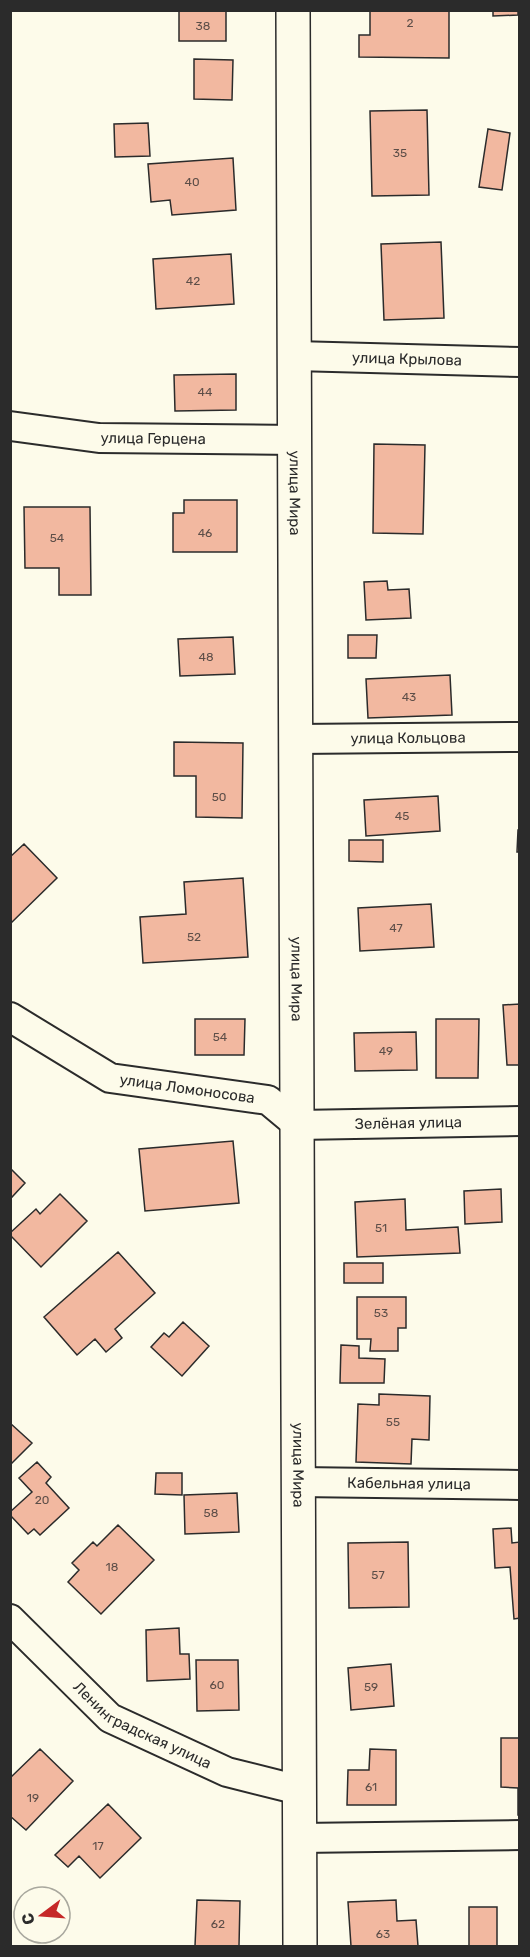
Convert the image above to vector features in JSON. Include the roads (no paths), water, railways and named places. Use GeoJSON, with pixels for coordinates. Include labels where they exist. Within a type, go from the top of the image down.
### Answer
{"type":"FeatureCollection","features":[{"type":"Feature","properties":{"kind":"main road","name":"улица Мира"},"geometry":{"type":"LineString","coordinates":[[293,10],[300,1947]]}},
{"type":"Feature","properties":{"kind":"street","name":"улица Крылова"},"geometry":{"type":"LineString","coordinates":[[295,356],[519,362]]}},
{"type":"Feature","properties":{"kind":"street","name":"улица Герцена"},"geometry":{"type":"LineString","coordinates":[[10,426],[99,438],[295,440]]}},
{"type":"Feature","properties":{"kind":"street","name":"улица Кольцова"},"geometry":{"type":"LineString","coordinates":[[297,739],[519,737]]}},
{"type":"Feature","properties":{"kind":"street","name":"улица Ломоносова"},"geometry":{"type":"LineString","coordinates":[[10,1017],[110,1078],[268,1100],[298,1125]]}},
{"type":"Feature","properties":{"kind":"street","name":"Зелёная улица"},"geometry":{"type":"LineString","coordinates":[[298,1125],[519,1121]]}},
{"type":"Feature","properties":{"kind":"street","name":"Кабельная улица"},"geometry":{"type":"LineString","coordinates":[[299,1482],[519,1485]]}},
{"type":"Feature","properties":{"kind":"street","name":"Ленинградская улица"},"geometry":{"type":"LineString","coordinates":[[10,1619],[110,1718],[227,1772],[299,1790]]}},
{"type":"Feature","properties":{"kind":"street"},"geometry":{"type":"LineString","coordinates":[[300,1838],[519,1835]]}}]}
